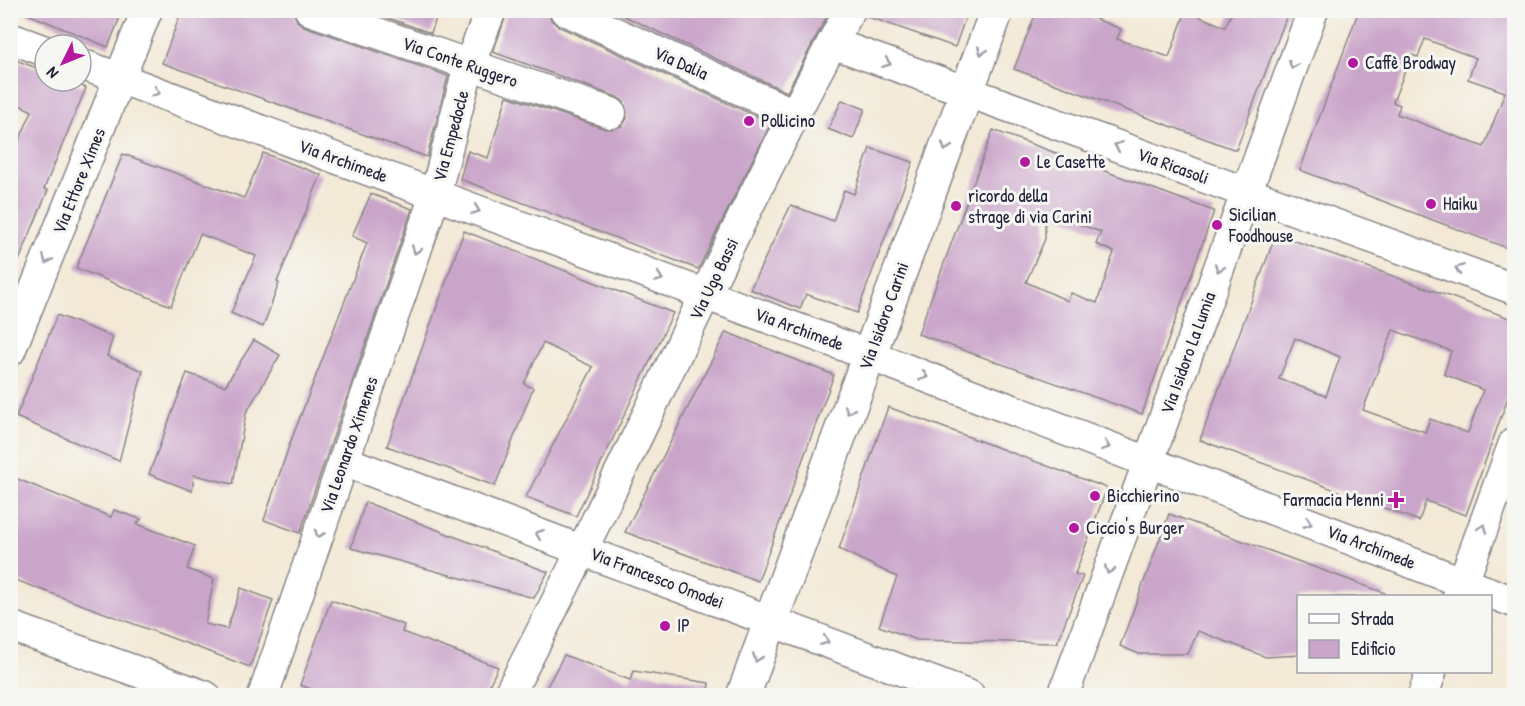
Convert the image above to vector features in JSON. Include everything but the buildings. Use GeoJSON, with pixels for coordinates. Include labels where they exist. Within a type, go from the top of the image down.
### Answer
{"type":"FeatureCollection","features":[{"type":"Feature","properties":{"kind":"street","name":"Via Ettore Ximes"},"geometry":{"type":"LineString","coordinates":[[10,351],[147,10]]}},
{"type":"Feature","properties":{"kind":"street","name":"Via Conte Ruggero"},"geometry":{"type":"LineString","coordinates":[[310,10],[611,114]]}},
{"type":"Feature","properties":{"kind":"street","name":"Via Empedocle"},"geometry":{"type":"LineString","coordinates":[[435,195],[469,65],[491,10]]}},
{"type":"Feature","properties":{"kind":"street","name":"Via Dalia"},"geometry":{"type":"LineString","coordinates":[[566,10],[796,115]]}},
{"type":"Feature","properties":{"kind":"street","name":"Via Ugo Bassi"},"geometry":{"type":"LineString","coordinates":[[508,696],[570,577],[705,295],[850,10]]}},
{"type":"Feature","properties":{"kind":"street","name":"Via Isidoro Carini"},"geometry":{"type":"LineString","coordinates":[[743,696],[997,10]]}},
{"type":"Feature","properties":{"kind":"street","name":"Via Isidoro La Lumia"},"geometry":{"type":"LineString","coordinates":[[1064,696],[1313,10]]}},
{"type":"Feature","properties":{"kind":"street"},"geometry":{"type":"LineString","coordinates":[[10,38],[33,47]]}},
{"type":"Feature","properties":{"kind":"street","name":"Via Ricasoli"},"geometry":{"type":"LineString","coordinates":[[832,44],[1515,289]]}},
{"type":"Feature","properties":{"kind":"street","name":"Via Archimede"},"geometry":{"type":"LineString","coordinates":[[93,69],[869,355],[1149,462],[1460,590],[1483,595]]}},
{"type":"Feature","properties":{"kind":"street","name":"Via Leonardo Ximenes"},"geometry":{"type":"LineString","coordinates":[[263,696],[435,195]]}},
{"type":"Feature","properties":{"kind":"street"},"geometry":{"type":"LineString","coordinates":[[1460,590],[1515,443]]}},
{"type":"Feature","properties":{"kind":"street","name":"Via Francesco Omodei"},"geometry":{"type":"LineString","coordinates":[[344,461],[970,696]]}},
{"type":"Feature","properties":{"kind":"street","name":"Via Archimede"},"geometry":{"type":"LineString","coordinates":[[1492,597],[1515,602]]}},
{"type":"Feature","properties":{"kind":"street"},"geometry":{"type":"LineString","coordinates":[[10,626],[205,696]]}},
{"type":"Feature","properties":{"kind":"street"},"geometry":{"type":"LineString","coordinates":[[1423,696],[1431,673]]}},
{"type":"Feature","properties":{"kind":"place","name":"Caffè Brodway"},"geometry":{"type":"Point","coordinates":[1353,63]}},
{"type":"Feature","properties":{"kind":"place","name":"Pollicino"},"geometry":{"type":"Point","coordinates":[749,121]}},
{"type":"Feature","properties":{"kind":"place","name":"Le Casette"},"geometry":{"type":"Point","coordinates":[1025,162]}},
{"type":"Feature","properties":{"kind":"place","name":"Haiku"},"geometry":{"type":"Point","coordinates":[1431,204]}},
{"type":"Feature","properties":{"kind":"place","name":"ricordo della strage di via Carini"},"geometry":{"type":"Point","coordinates":[956,206]}},
{"type":"Feature","properties":{"kind":"place","name":"Sicilian Foodhouse"},"geometry":{"type":"Point","coordinates":[1217,225]}},
{"type":"Feature","properties":{"kind":"place","name":"Bicchierino"},"geometry":{"type":"Point","coordinates":[1095,496]}},
{"type":"Feature","properties":{"kind":"place","name":"Farmacia Menni"},"geometry":{"type":"Point","coordinates":[1396,500]}},
{"type":"Feature","properties":{"kind":"place","name":"Ciccio's Burger"},"geometry":{"type":"Point","coordinates":[1074,528]}},
{"type":"Feature","properties":{"kind":"place","name":"IP"},"geometry":{"type":"Point","coordinates":[665,626]}}]}
